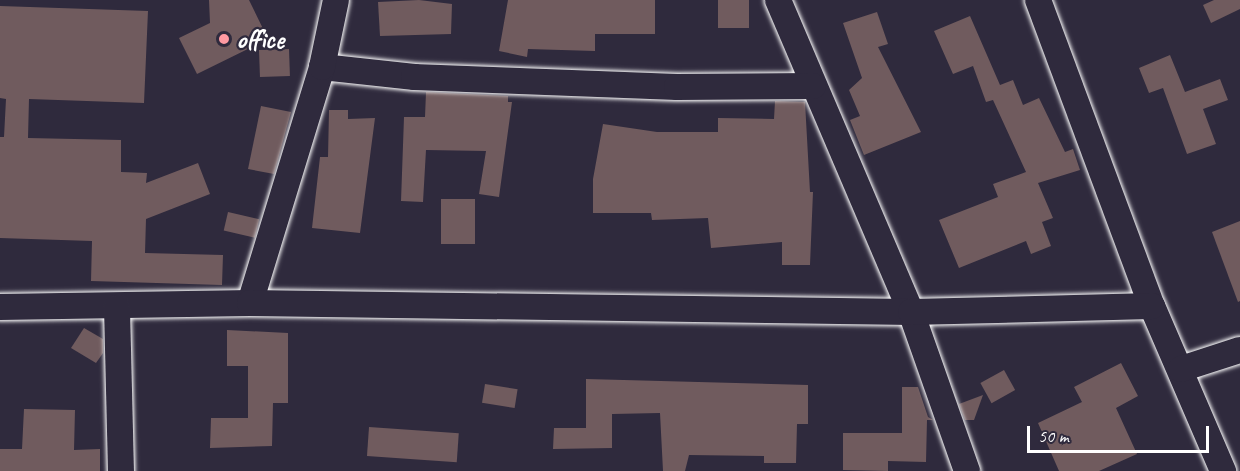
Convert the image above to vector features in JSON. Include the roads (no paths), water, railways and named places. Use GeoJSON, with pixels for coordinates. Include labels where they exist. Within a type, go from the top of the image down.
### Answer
{"type":"FeatureCollection","features":[{"type":"Feature","properties":{"kind":"street"},"geometry":{"type":"LineString","coordinates":[[250,303],[322,68],[336,0]]}},
{"type":"Feature","properties":{"kind":"street"},"geometry":{"type":"LineString","coordinates":[[778,0],[911,312],[967,471]]}},
{"type":"Feature","properties":{"kind":"street"},"geometry":{"type":"LineString","coordinates":[[1038,0],[1152,306],[1181,369],[1222,471]]}},
{"type":"Feature","properties":{"kind":"street"},"geometry":{"type":"LineString","coordinates":[[322,68],[414,77],[666,87],[813,86]]}},
{"type":"Feature","properties":{"kind":"street"},"geometry":{"type":"LineString","coordinates":[[0,307],[117,308],[250,303],[911,312],[1152,306]]}},
{"type":"Feature","properties":{"kind":"street"},"geometry":{"type":"LineString","coordinates":[[117,308],[121,471]]}},
{"type":"Feature","properties":{"kind":"street"},"geometry":{"type":"LineString","coordinates":[[1181,369],[1240,350]]}},
{"type":"Feature","properties":{"kind":"place","name":"office"},"geometry":{"type":"Point","coordinates":[224,39]}}]}
